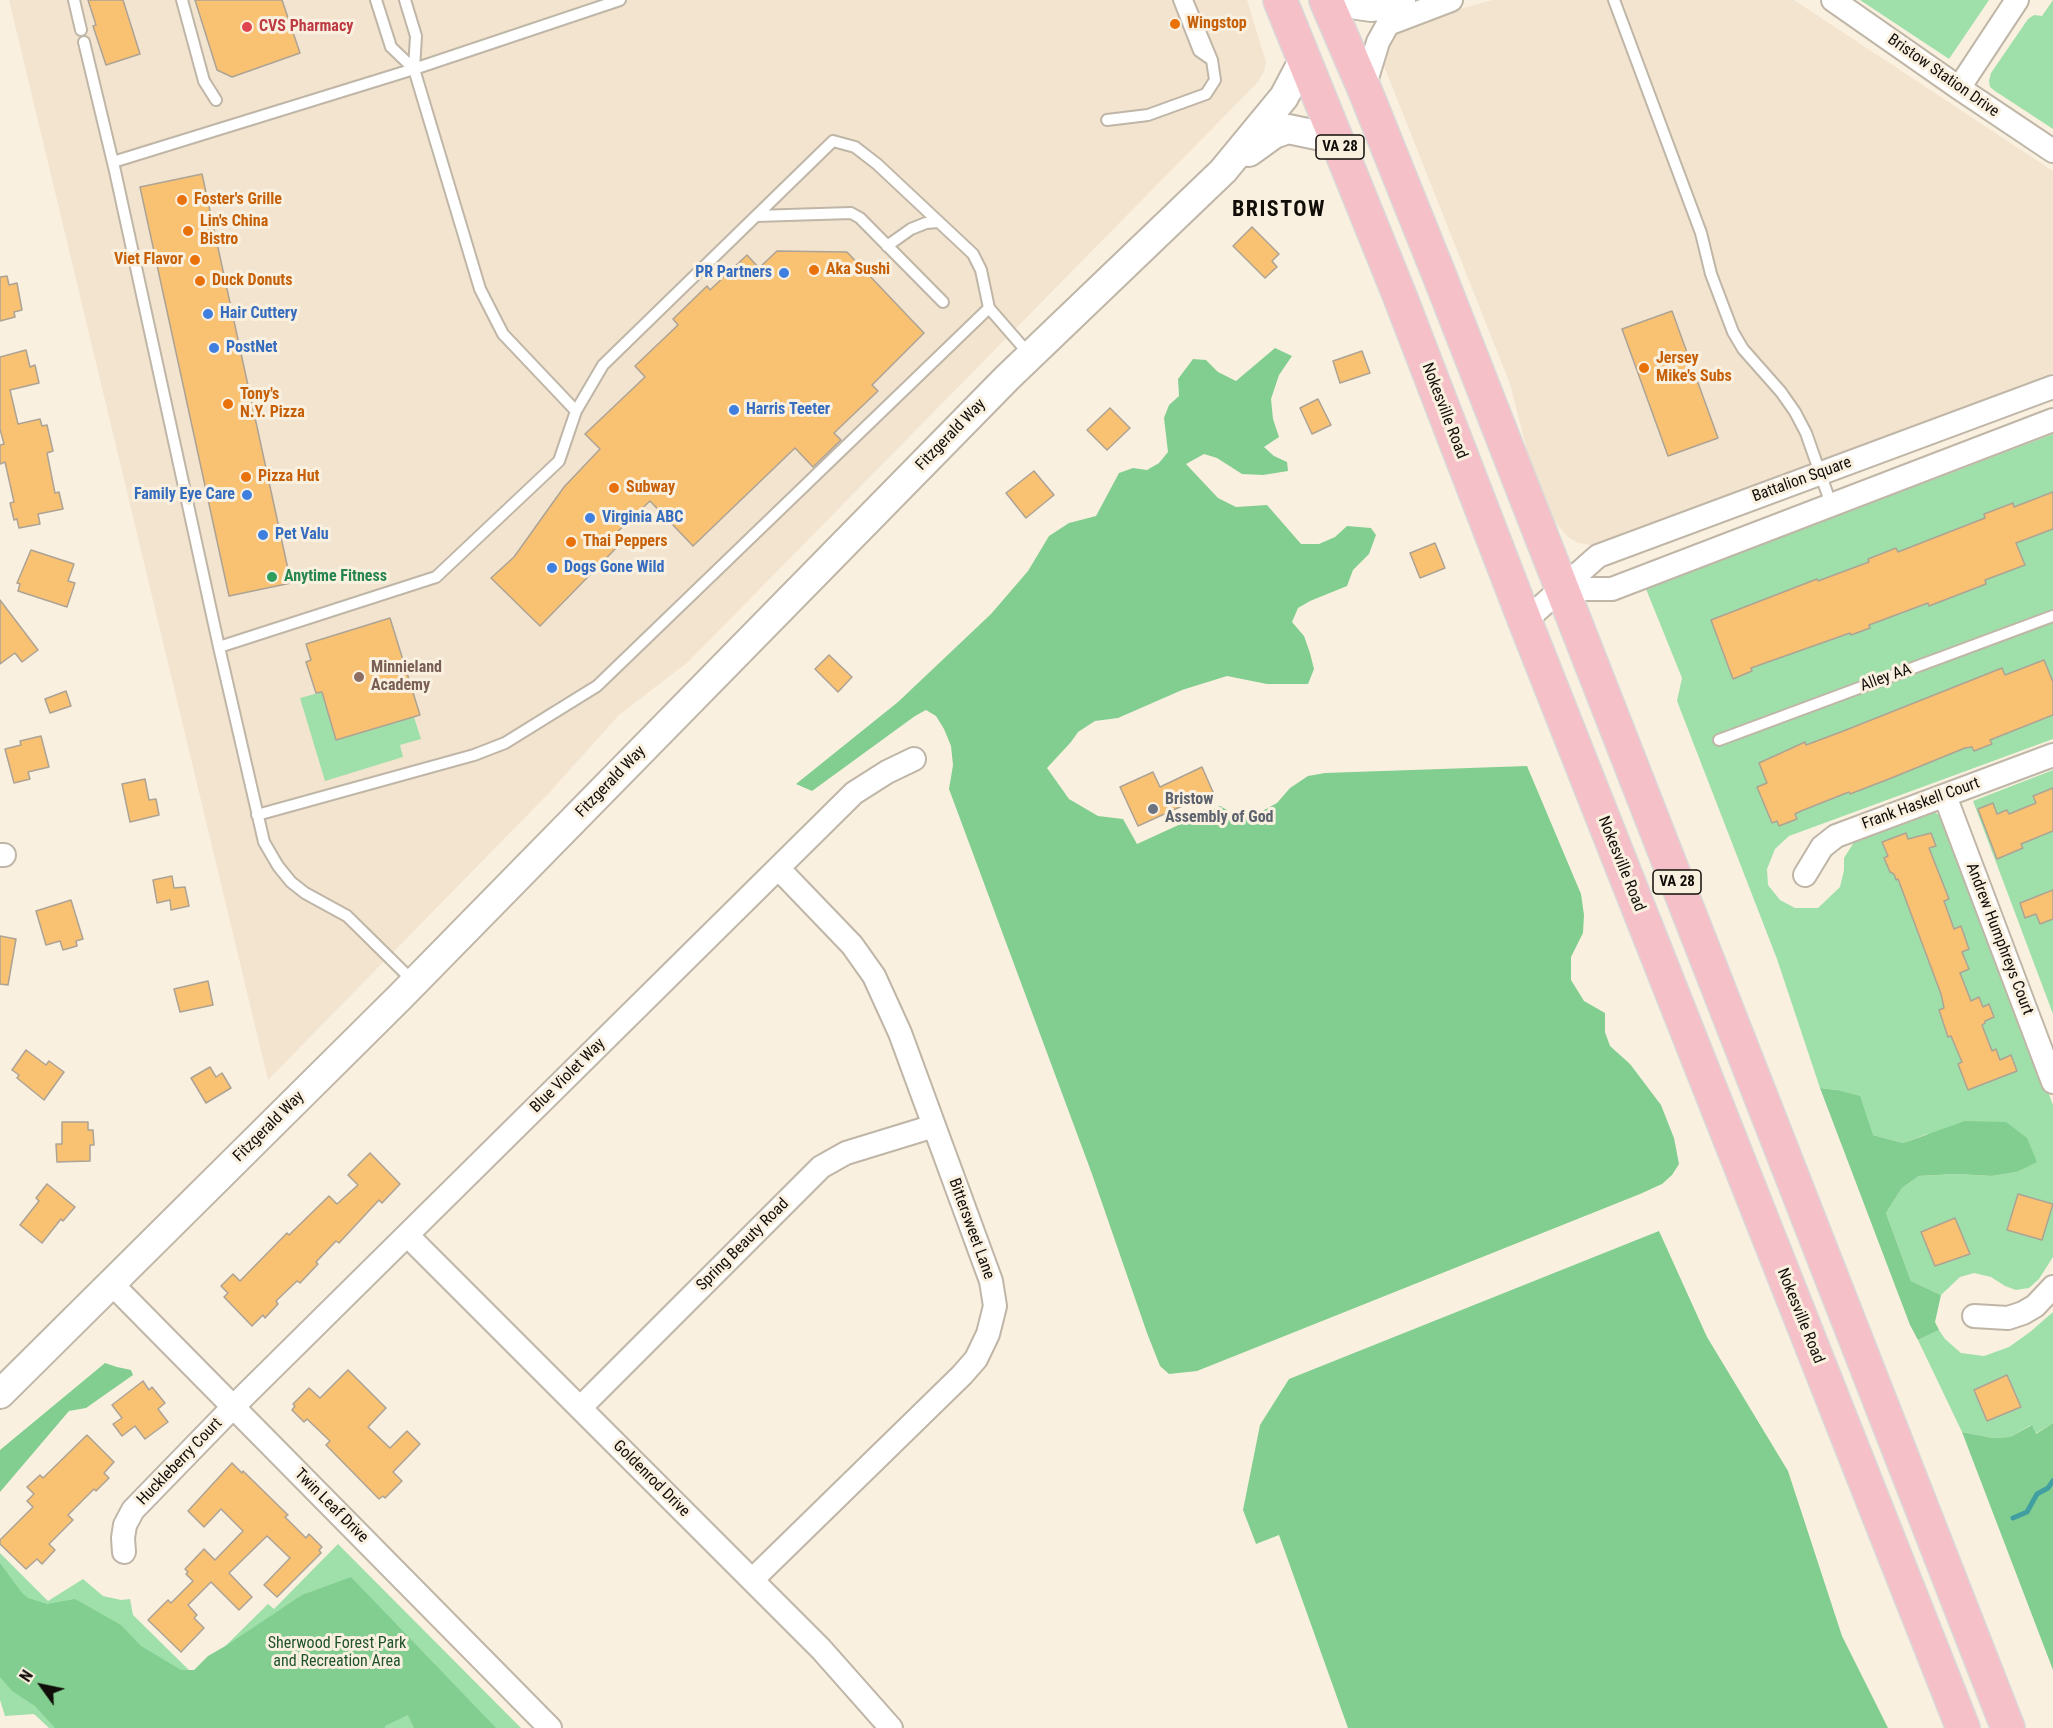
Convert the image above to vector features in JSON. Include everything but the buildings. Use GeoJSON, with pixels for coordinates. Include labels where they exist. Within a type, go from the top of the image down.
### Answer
{"type":"FeatureCollection","features":[{"type":"Feature","properties":{"kind":"highway","name":"Nokesville Road"},"geometry":{"type":"LineString","coordinates":[[1280,0],[1399,294],[1525,621],[1963,1728]]}},
{"type":"Feature","properties":{"kind":"highway","name":"VA 28"},"geometry":{"type":"LineString","coordinates":[[1326,0],[1364,88],[1562,589],[1887,1414],[2008,1728]]}},
{"type":"Feature","properties":{"kind":"street"},"geometry":{"type":"LineString","coordinates":[[1333,0],[1371,10],[1385,8],[1404,0]]}},
{"type":"Feature","properties":{"kind":"street"},"geometry":{"type":"LineString","coordinates":[[1364,88],[1378,42],[1388,24],[1451,0]]}},
{"type":"Feature","properties":{"kind":"street","name":"Bristow Station Drive"},"geometry":{"type":"LineString","coordinates":[[1833,0],[2053,151]]}},
{"type":"Feature","properties":{"kind":"street"},"geometry":{"type":"LineString","coordinates":[[1959,88],[2017,0]]}},
{"type":"Feature","properties":{"kind":"street","name":"Fitzgerald Way"},"geometry":{"type":"LineString","coordinates":[[0,1394],[415,982],[1030,355],[1223,171],[1284,97],[1304,59]]}},
{"type":"Feature","properties":{"kind":"street","name":"Fitzgerald Way"},"geometry":{"type":"LineString","coordinates":[[1223,171],[1274,134],[1288,129],[1336,139]]}},
{"type":"Feature","properties":{"kind":"street","name":"Battalion Square"},"geometry":{"type":"LineString","coordinates":[[1525,621],[1599,556],[2053,387]]}},
{"type":"Feature","properties":{"kind":"street","name":"Battalion Square"},"geometry":{"type":"LineString","coordinates":[[1562,589],[1612,589],[2053,420]]}},
{"type":"Feature","properties":{"kind":"street","name":"Frank Haskell Court"},"geometry":{"type":"LineString","coordinates":[[1805,875],[1822,847],[1836,836],[2053,755]]}},
{"type":"Feature","properties":{"kind":"street","name":"Blue Violet Way"},"geometry":{"type":"LineString","coordinates":[[233,1407],[854,793],[887,772],[914,759]]}},
{"type":"Feature","properties":{"kind":"street","name":"Andrew Humphreys Court"},"geometry":{"type":"LineString","coordinates":[[1945,796],[2053,1082]]}},
{"type":"Feature","properties":{"kind":"street","name":"Bittersweet Lane"},"geometry":{"type":"LineString","coordinates":[[752,1580],[962,1376],[976,1359],[988,1334],[995,1306],[991,1281],[900,1033],[874,976],[852,945],[778,868]]}},
{"type":"Feature","properties":{"kind":"street","name":"Spring Beauty Road"},"geometry":{"type":"LineString","coordinates":[[580,1408],[821,1167],[846,1153],[934,1126]]}},
{"type":"Feature","properties":{"kind":"street","name":"Goldenrod Drive"},"geometry":{"type":"LineString","coordinates":[[407,1235],[821,1649],[891,1728]]}},
{"type":"Feature","properties":{"kind":"street","name":"Twin Leaf Drive"},"geometry":{"type":"LineString","coordinates":[[111,1283],[550,1728]]}},
{"type":"Feature","properties":{"kind":"street"},"geometry":{"type":"LineString","coordinates":[[1974,1316],[2008,1318],[2023,1313],[2034,1306],[2053,1287]]}},
{"type":"Feature","properties":{"kind":"street","name":"Huckleberry Court"},"geometry":{"type":"LineString","coordinates":[[124,1552],[125,1525],[133,1510],[233,1407]]}},
{"type":"Feature","properties":{"kind":"lane"},"geometry":{"type":"LineString","coordinates":[[74,0],[81,30]]}},
{"type":"Feature","properties":{"kind":"lane"},"geometry":{"type":"LineString","coordinates":[[182,0],[204,81],[216,100]]}},
{"type":"Feature","properties":{"kind":"lane"},"geometry":{"type":"LineString","coordinates":[[376,0],[391,47],[414,69]]}},
{"type":"Feature","properties":{"kind":"lane"},"geometry":{"type":"LineString","coordinates":[[405,0],[416,36],[414,69],[480,289],[494,320],[514,348],[576,411]]}},
{"type":"Feature","properties":{"kind":"lane"},"geometry":{"type":"LineString","coordinates":[[113,162],[414,69],[620,0]]}},
{"type":"Feature","properties":{"kind":"lane"},"geometry":{"type":"LineString","coordinates":[[1179,0],[1199,51],[1212,60]]}},
{"type":"Feature","properties":{"kind":"lane"},"geometry":{"type":"LineString","coordinates":[[1107,120],[1148,115],[1206,94],[1215,80],[1212,60],[1188,0]]}},
{"type":"Feature","properties":{"kind":"lane"},"geometry":{"type":"LineString","coordinates":[[1614,0],[1701,233],[1711,274],[1733,332],[1743,350],[1796,412],[1806,433],[1831,504]]}},
{"type":"Feature","properties":{"kind":"lane"},"geometry":{"type":"LineString","coordinates":[[84,42],[113,162],[264,842],[278,866],[291,882],[305,893],[347,916],[415,982]]}},
{"type":"Feature","properties":{"kind":"lane"},"geometry":{"type":"LineString","coordinates":[[219,646],[436,577],[559,460],[576,411],[603,365],[833,141],[855,147],[877,164],[973,254],[981,270],[989,308],[1030,355]]}},
{"type":"Feature","properties":{"kind":"lane"},"geometry":{"type":"LineString","coordinates":[[756,216],[851,213],[860,218],[943,302]]}},
{"type":"Feature","properties":{"kind":"lane"},"geometry":{"type":"LineString","coordinates":[[887,246],[910,229],[926,223],[939,222]]}},
{"type":"Feature","properties":{"kind":"lane"},"geometry":{"type":"LineString","coordinates":[[257,815],[474,755],[505,743],[597,686],[989,308]]}},
{"type":"Feature","properties":{"kind":"lane","name":"Alley AA"},"geometry":{"type":"LineString","coordinates":[[1719,740],[2053,616]]}},
{"type":"Feature","properties":{"kind":"shaded area"},"geometry":{"type":"Polygon","coordinates":[[[9,0],[1247,0],[1266,62],[1264,72],[1257,83],[688,662],[619,715],[549,793],[268,1080],[9,0]]]}},
{"type":"Feature","properties":{"kind":"shaded area"},"geometry":{"type":"Polygon","coordinates":[[[1492,0],[1794,0],[2053,171],[2053,373],[1606,542],[1590,545],[1569,538],[1552,519],[1530,462],[1510,384],[1382,61],[1381,52],[1399,26],[1492,0]]]}},
{"type":"Feature","properties":{"kind":"green space"},"geometry":{"type":"Polygon","coordinates":[[[1860,0],[1989,0],[1949,59],[1860,0]]]}},
{"type":"Feature","properties":{"kind":"green space"},"geometry":{"type":"Polygon","coordinates":[[[2053,0],[2053,129],[1995,91],[1990,87],[1989,81],[1991,73],[2028,19],[2034,15],[2042,16],[2053,0]]]}},
{"type":"Feature","properties":{"kind":"green space"},"geometry":{"type":"Polygon","coordinates":[[[1275,348],[1292,356],[1279,375],[1271,399],[1273,419],[1279,437],[1264,447],[1274,456],[1287,462],[1288,471],[1263,475],[1242,474],[1217,458],[1204,454],[1186,464],[1218,498],[1236,507],[1267,505],[1301,544],[1319,544],[1335,537],[1347,526],[1371,528],[1376,535],[1369,554],[1353,570],[1347,586],[1298,608],[1292,622],[1304,636],[1314,669],[1308,684],[1267,684],[1227,676],[1182,690],[1118,718],[1095,721],[1078,732],[1047,768],[1069,799],[1098,816],[1123,819],[1137,844],[1220,806],[1239,817],[1255,815],[1277,803],[1290,788],[1308,776],[1325,773],[1527,766],[1581,894],[1584,915],[1583,933],[1571,957],[1571,980],[1584,1001],[1605,1013],[1605,1032],[1610,1046],[1630,1064],[1661,1105],[1674,1138],[1679,1164],[1662,1184],[1640,1194],[1197,1371],[1169,1374],[1160,1366],[1147,1333],[1092,1174],[949,789],[953,765],[951,746],[936,716],[926,710],[915,716],[812,791],[796,784],[898,702],[991,614],[1028,571],[1049,536],[1069,523],[1096,516],[1119,473],[1133,468],[1147,470],[1159,463],[1168,452],[1164,418],[1169,405],[1179,396],[1178,379],[1193,359],[1206,360],[1218,372],[1236,381],[1275,348]]]}},
{"type":"Feature","properties":{"kind":"green space"},"geometry":{"type":"Polygon","coordinates":[[[2053,434],[2053,739],[1789,836],[1775,849],[1767,869],[1768,885],[1780,900],[1795,908],[1818,908],[1840,887],[1844,858],[1854,842],[1930,810],[1945,818],[2053,1105],[2053,1257],[2039,1279],[2029,1288],[2016,1290],[1991,1277],[1974,1273],[1960,1277],[1941,1295],[1911,1281],[1886,1213],[1902,1188],[1919,1176],[1956,1174],[1992,1176],[2017,1172],[2037,1161],[1927,1134],[1903,1143],[1873,1135],[1837,1090],[1820,1088],[1777,959],[1677,701],[1682,678],[1646,589],[2053,434]]]}},
{"type":"Feature","properties":{"kind":"green space"},"geometry":{"type":"Polygon","coordinates":[[[322,692],[336,740],[414,717],[421,739],[400,745],[403,757],[325,781],[300,698],[322,692]]]}},
{"type":"Feature","properties":{"kind":"green space"},"geometry":{"type":"Polygon","coordinates":[[[2053,770],[2053,1014],[1973,801],[2053,770]]]}},
{"type":"Feature","properties":{"kind":"green space"},"geometry":{"type":"Polygon","coordinates":[[[1820,1088],[1860,1096],[1873,1135],[1903,1143],[1965,1121],[2006,1122],[2027,1138],[2037,1162],[2017,1172],[1992,1176],[1956,1174],[1919,1176],[1902,1188],[1886,1213],[1911,1281],[1941,1295],[1935,1322],[1939,1330],[1918,1340],[1910,1325],[1820,1088]]]}},
{"type":"Feature","properties":{"kind":"green space"},"geometry":{"type":"Polygon","coordinates":[[[1659,1231],[1707,1337],[1788,1471],[1842,1636],[1888,1728],[1348,1728],[1279,1535],[1256,1544],[1243,1510],[1260,1425],[1289,1379],[1659,1231]]]}},
{"type":"Feature","properties":{"kind":"green space"},"geometry":{"type":"Polygon","coordinates":[[[2053,1312],[2053,1423],[2035,1434],[2031,1425],[2010,1437],[1993,1438],[1962,1432],[1918,1340],[1939,1330],[1945,1339],[1961,1353],[1984,1356],[2009,1347],[2053,1312]]]}},
{"type":"Feature","properties":{"kind":"green space"},"geometry":{"type":"Polygon","coordinates":[[[105,1363],[131,1370],[133,1375],[86,1408],[69,1411],[0,1492],[0,1450],[105,1363]]]}},
{"type":"Feature","properties":{"kind":"green space"},"geometry":{"type":"Polygon","coordinates":[[[2053,1423],[2053,1670],[1962,1432],[1993,1438],[2010,1437],[2032,1425],[2036,1434],[2053,1423]]]}},
{"type":"Feature","properties":{"kind":"green space","name":"Sherwood Forest Park and Recreation Area"},"geometry":{"type":"Polygon","coordinates":[[[338,1544],[521,1728],[49,1728],[34,1714],[5,1716],[0,1700],[0,1553],[48,1601],[83,1579],[103,1596],[121,1600],[130,1599],[133,1615],[195,1676],[268,1604],[274,1609],[338,1544]]]}},
{"type":"Feature","properties":{"kind":"green space","name":"Sherwood Forest Park and Recreation Area"},"geometry":{"type":"Polygon","coordinates":[[[0,1563],[28,1598],[47,1604],[75,1599],[121,1625],[141,1646],[181,1670],[194,1670],[208,1656],[302,1595],[351,1577],[496,1728],[414,1728],[408,1715],[385,1728],[55,1728],[35,1706],[12,1691],[0,1677],[0,1563]]]}},
{"type":"Feature","properties":{"kind":"waterway"},"geometry":{"type":"LineString","coordinates":[[2013,1518],[2027,1512],[2037,1494],[2048,1488],[2053,1481]]}},
{"type":"Feature","properties":{"kind":"place","name":"Wingstop"},"geometry":{"type":"Point","coordinates":[1175,24]}},
{"type":"Feature","properties":{"kind":"place","name":"CVS Pharmacy"},"geometry":{"type":"Point","coordinates":[247,27]}},
{"type":"Feature","properties":{"kind":"place","name":"Foster's Grille"},"geometry":{"type":"Point","coordinates":[182,200]}},
{"type":"Feature","properties":{"kind":"place","name":"Lin's China Bistro"},"geometry":{"type":"Point","coordinates":[188,231]}},
{"type":"Feature","properties":{"kind":"place","name":"Viet Flavor"},"geometry":{"type":"Point","coordinates":[195,260]}},
{"type":"Feature","properties":{"kind":"place","name":"Aka Sushi"},"geometry":{"type":"Point","coordinates":[814,270]}},
{"type":"Feature","properties":{"kind":"place","name":"PR Partners"},"geometry":{"type":"Point","coordinates":[784,273]}},
{"type":"Feature","properties":{"kind":"place","name":"Duck Donuts"},"geometry":{"type":"Point","coordinates":[200,281]}},
{"type":"Feature","properties":{"kind":"place","name":"Hair Cuttery"},"geometry":{"type":"Point","coordinates":[208,314]}},
{"type":"Feature","properties":{"kind":"place","name":"PostNet"},"geometry":{"type":"Point","coordinates":[214,348]}},
{"type":"Feature","properties":{"kind":"place","name":"Jersey Mike's Subs"},"geometry":{"type":"Point","coordinates":[1644,368]}},
{"type":"Feature","properties":{"kind":"place","name":"Tony's N.Y. Pizza"},"geometry":{"type":"Point","coordinates":[228,404]}},
{"type":"Feature","properties":{"kind":"place","name":"Harris Teeter"},"geometry":{"type":"Point","coordinates":[734,410]}},
{"type":"Feature","properties":{"kind":"place","name":"Pizza Hut"},"geometry":{"type":"Point","coordinates":[246,477]}},
{"type":"Feature","properties":{"kind":"place","name":"Subway"},"geometry":{"type":"Point","coordinates":[614,488]}},
{"type":"Feature","properties":{"kind":"place","name":"Family Eye Care"},"geometry":{"type":"Point","coordinates":[247,495]}},
{"type":"Feature","properties":{"kind":"place","name":"Virginia ABC"},"geometry":{"type":"Point","coordinates":[590,518]}},
{"type":"Feature","properties":{"kind":"place","name":"Pet Valu"},"geometry":{"type":"Point","coordinates":[263,535]}},
{"type":"Feature","properties":{"kind":"place","name":"Thai Peppers"},"geometry":{"type":"Point","coordinates":[571,542]}},
{"type":"Feature","properties":{"kind":"place","name":"Dogs Gone Wild"},"geometry":{"type":"Point","coordinates":[552,568]}},
{"type":"Feature","properties":{"kind":"place","name":"Anytime Fitness"},"geometry":{"type":"Point","coordinates":[272,577]}},
{"type":"Feature","properties":{"kind":"place","name":"Minnieland Academy"},"geometry":{"type":"Point","coordinates":[359,677]}},
{"type":"Feature","properties":{"kind":"place","name":"Bristow Assembly of God"},"geometry":{"type":"Point","coordinates":[1153,809]}},
{"type":"Feature","properties":{"kind":"district","name":"BRISTOW"},"geometry":{"type":"Point","coordinates":[1279,210]}}]}
